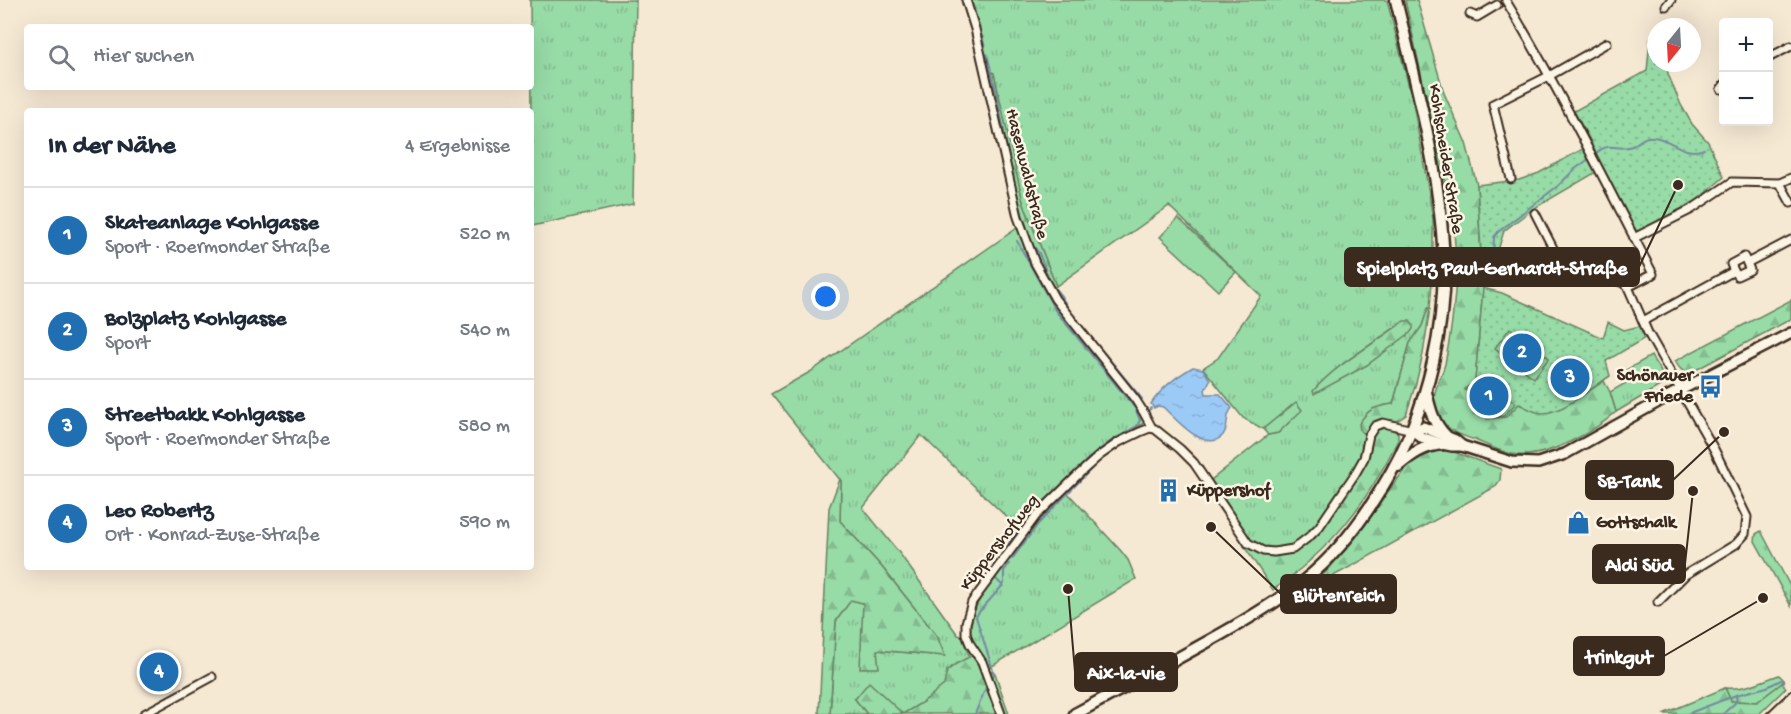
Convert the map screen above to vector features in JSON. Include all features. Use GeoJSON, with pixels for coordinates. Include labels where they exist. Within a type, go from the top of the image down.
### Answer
{"type":"FeatureCollection","features":[{"type":"Feature","properties":{"kind":"main road","name":"Kohlscheider Straße"},"geometry":{"type":"LineString","coordinates":[[1394,470],[1413,430],[1432,368],[1441,307],[1443,265],[1438,198],[1425,119],[1396,0]]}},
{"type":"Feature","properties":{"kind":"main road"},"geometry":{"type":"LineString","coordinates":[[1426,392],[1437,428],[1444,440],[1452,446],[1462,446],[1512,462],[1538,463],[1565,454],[1791,333]]}},
{"type":"Feature","properties":{"kind":"main road"},"geometry":{"type":"LineString","coordinates":[[1413,430],[1421,437],[1444,440]]}},
{"type":"Feature","properties":{"kind":"main road"},"geometry":{"type":"LineString","coordinates":[[1075,714],[1249,619],[1305,580],[1349,535],[1394,470],[1415,452],[1444,440]]}},
{"type":"Feature","properties":{"kind":"street","name":"Hasenwaldstraße"},"geometry":{"type":"LineString","coordinates":[[966,0],[1018,217],[1035,263],[1055,299],[1135,399],[1152,428]]}},
{"type":"Feature","properties":{"kind":"street"},"geometry":{"type":"LineString","coordinates":[[1506,1],[1599,166],[1653,274],[1628,288]]}},
{"type":"Feature","properties":{"kind":"street"},"geometry":{"type":"LineString","coordinates":[[1470,14],[1477,17],[1497,5]]}},
{"type":"Feature","properties":{"kind":"street"},"geometry":{"type":"LineString","coordinates":[[1511,179],[1493,104],[1607,43]]}},
{"type":"Feature","properties":{"kind":"street"},"geometry":{"type":"LineString","coordinates":[[1773,55],[1791,46]]}},
{"type":"Feature","properties":{"kind":"street"},"geometry":{"type":"LineString","coordinates":[[1634,238],[1692,209],[1732,182],[1780,183],[1791,178]]}},
{"type":"Feature","properties":{"kind":"street"},"geometry":{"type":"LineString","coordinates":[[1780,183],[1791,202]]}},
{"type":"Feature","properties":{"kind":"street"},"geometry":{"type":"LineString","coordinates":[[1535,213],[1556,254],[1623,283],[1628,288],[1648,333],[1715,452],[1747,517],[1744,534],[1736,544],[1685,575],[1658,602]]}},
{"type":"Feature","properties":{"kind":"street"},"geometry":{"type":"LineString","coordinates":[[1643,321],[1734,271],[1737,276],[1750,270],[1747,263],[1791,240]]}},
{"type":"Feature","properties":{"kind":"street"},"geometry":{"type":"LineString","coordinates":[[1152,428],[1194,463],[1248,543],[1263,551],[1285,552],[1310,536],[1343,494],[1364,458],[1369,435],[1375,426],[1383,423],[1413,430]]}},
{"type":"Feature","properties":{"kind":"street","name":"Küppershofweg"},"geometry":{"type":"LineString","coordinates":[[1001,714],[982,662],[966,634],[966,623],[972,602],[1036,516],[1079,474],[1119,442],[1152,428]]}},
{"type":"Feature","properties":{"kind":"street"},"geometry":{"type":"LineString","coordinates":[[144,714],[212,677]]}},
{"type":"Feature","properties":{"kind":"green space"},"geometry":{"type":"Polygon","coordinates":[[[530,0],[636,0],[633,204],[534,226],[534,108],[531,108],[531,90],[534,90],[534,24],[530,24],[530,0]]]}},
{"type":"Feature","properties":{"kind":"green space"},"geometry":{"type":"Polygon","coordinates":[[[964,0],[1387,0],[1413,103],[1433,220],[1430,308],[1428,308],[1422,326],[1410,343],[1393,404],[1382,406],[1367,433],[1374,432],[1363,465],[1322,526],[1306,544],[1297,550],[1274,555],[1246,544],[1206,484],[1268,435],[1278,433],[1301,410],[1296,403],[1263,429],[1243,418],[1203,368],[1218,358],[1261,296],[1169,206],[1056,286],[1023,202],[1010,146],[983,67],[964,0]],[[1404,321],[1344,363],[1367,365],[1404,321]]]}},
{"type":"Feature","properties":{"kind":"green space"},"geometry":{"type":"Polygon","coordinates":[[[1405,0],[1417,0],[1444,93],[1466,143],[1477,185],[1483,288],[1475,381],[1465,390],[1519,404],[1535,411],[1563,407],[1604,381],[1610,392],[1616,412],[1583,435],[1556,448],[1530,455],[1506,453],[1459,434],[1440,421],[1437,416],[1434,403],[1435,394],[1445,364],[1454,307],[1455,240],[1447,191],[1405,0]]]}},
{"type":"Feature","properties":{"kind":"green space"},"geometry":{"type":"Polygon","coordinates":[[[983,67],[994,73],[1023,202],[1056,286],[1050,291],[1020,226],[983,67]]]}},
{"type":"Feature","properties":{"kind":"green space"},"geometry":{"type":"Polygon","coordinates":[[[1647,71],[1668,72],[1681,105],[1692,124],[1708,142],[1724,177],[1696,201],[1637,232],[1603,168],[1531,210],[1504,231],[1493,266],[1482,268],[1477,185],[1519,180],[1539,173],[1592,144],[1574,111],[1647,71]]]}},
{"type":"Feature","properties":{"kind":"green space"},"geometry":{"type":"Polygon","coordinates":[[[1178,218],[1236,272],[1218,291],[1160,237],[1178,218]]]}},
{"type":"Feature","properties":{"kind":"green space"},"geometry":{"type":"Polygon","coordinates":[[[1020,226],[1054,299],[1149,420],[1098,451],[1019,529],[921,435],[863,508],[900,554],[958,635],[962,636],[970,658],[947,671],[945,685],[903,714],[855,699],[867,714],[830,714],[836,621],[851,600],[863,603],[877,650],[944,656],[937,636],[881,566],[840,521],[841,481],[771,394],[810,372],[1020,226]]]}},
{"type":"Feature","properties":{"kind":"green space"},"geometry":{"type":"Polygon","coordinates":[[[1483,288],[1502,293],[1603,338],[1608,322],[1624,330],[1640,326],[1645,338],[1606,361],[1610,376],[1568,405],[1542,413],[1519,404],[1506,417],[1487,419],[1465,389],[1475,381],[1483,288]]]}},
{"type":"Feature","properties":{"kind":"green space"},"geometry":{"type":"Polygon","coordinates":[[[1791,300],[1791,319],[1692,372],[1684,371],[1675,361],[1791,300]]]}},
{"type":"Feature","properties":{"kind":"green space"},"geometry":{"type":"Polygon","coordinates":[[[1428,308],[1430,308],[1423,354],[1406,415],[1397,421],[1380,420],[1365,434],[1360,430],[1359,424],[1369,411],[1393,404],[1410,343],[1422,326],[1428,308]]]}},
{"type":"Feature","properties":{"kind":"green space"},"geometry":{"type":"Polygon","coordinates":[[[1404,321],[1410,321],[1413,325],[1410,333],[1367,365],[1314,394],[1313,391],[1345,362],[1404,321]]]}},
{"type":"Feature","properties":{"kind":"green space"},"geometry":{"type":"Polygon","coordinates":[[[1510,328],[1549,358],[1534,378],[1495,348],[1510,328]]]}},
{"type":"Feature","properties":{"kind":"green space"},"geometry":{"type":"Polygon","coordinates":[[[1651,356],[1661,372],[1663,384],[1616,412],[1610,392],[1631,380],[1626,370],[1651,356]]]}},
{"type":"Feature","properties":{"kind":"green space"},"geometry":{"type":"Polygon","coordinates":[[[1479,378],[1516,403],[1504,416],[1489,417],[1467,389],[1479,378]]]}},
{"type":"Feature","properties":{"kind":"green space"},"geometry":{"type":"Polygon","coordinates":[[[1296,402],[1302,410],[1278,433],[1268,435],[1263,429],[1296,402]]]}},
{"type":"Feature","properties":{"kind":"green space"},"geometry":{"type":"Polygon","coordinates":[[[1387,426],[1398,433],[1398,440],[1360,505],[1346,524],[1313,558],[1273,590],[1244,546],[1246,544],[1276,555],[1287,554],[1307,543],[1323,525],[1358,473],[1365,460],[1372,436],[1376,431],[1387,426]]]}},
{"type":"Feature","properties":{"kind":"green space"},"geometry":{"type":"Polygon","coordinates":[[[1435,451],[1451,451],[1501,469],[1500,480],[1495,487],[1310,589],[1309,587],[1329,569],[1409,464],[1435,451]]]}},
{"type":"Feature","properties":{"kind":"green space"},"geometry":{"type":"Polygon","coordinates":[[[840,479],[840,521],[881,566],[937,636],[945,656],[877,650],[879,668],[860,668],[863,603],[851,600],[836,621],[830,714],[819,714],[829,508],[840,479]]]}},
{"type":"Feature","properties":{"kind":"green space"},"geometry":{"type":"Polygon","coordinates":[[[1066,491],[1121,551],[1128,560],[1136,579],[989,668],[976,649],[971,636],[972,619],[979,600],[1006,559],[1066,491]]]}},
{"type":"Feature","properties":{"kind":"green space"},"geometry":{"type":"Polygon","coordinates":[[[1761,531],[1791,588],[1791,606],[1755,541],[1756,534],[1761,531]]]}},
{"type":"Feature","properties":{"kind":"green space"},"geometry":{"type":"Polygon","coordinates":[[[978,652],[988,669],[995,673],[1009,714],[903,714],[944,685],[947,671],[978,652]]]}},
{"type":"Feature","properties":{"kind":"green space"},"geometry":{"type":"Polygon","coordinates":[[[1779,675],[1785,681],[1757,702],[1731,701],[1725,688],[1746,686],[1779,675]]]}},
{"type":"Feature","properties":{"kind":"green space"},"geometry":{"type":"Polygon","coordinates":[[[869,682],[903,714],[867,714],[855,699],[869,682]]]}},
{"type":"Feature","properties":{"kind":"green space"},"geometry":{"type":"Polygon","coordinates":[[[1782,683],[1786,688],[1759,714],[1663,714],[1725,688],[1731,701],[1757,702],[1782,683]]]}},
{"type":"Feature","properties":{"kind":"water"},"geometry":{"type":"Polygon","coordinates":[[[1193,367],[1203,369],[1210,380],[1205,390],[1206,394],[1220,394],[1232,408],[1228,415],[1225,432],[1216,440],[1208,441],[1200,438],[1191,433],[1163,407],[1154,408],[1151,404],[1170,383],[1193,367]]]}},
{"type":"Feature","properties":{"kind":"waterway"},"geometry":{"type":"LineString","coordinates":[[971,0],[985,47]]}},
{"type":"Feature","properties":{"kind":"waterway"},"geometry":{"type":"LineString","coordinates":[[987,54],[1019,204],[1032,244],[1039,253],[1051,284],[1071,313],[1142,399]]}},
{"type":"Feature","properties":{"kind":"waterway"},"geometry":{"type":"LineString","coordinates":[[1596,153],[1606,147],[1632,146],[1651,137],[1660,138],[1690,151],[1704,149]]}},
{"type":"Feature","properties":{"kind":"waterway"},"geometry":{"type":"LineString","coordinates":[[1486,270],[1493,264],[1494,237],[1498,232],[1589,159]]}},
{"type":"Feature","properties":{"kind":"waterway"},"geometry":{"type":"LineString","coordinates":[[1017,241],[1055,310],[1135,408],[1140,420]]}},
{"type":"Feature","properties":{"kind":"waterway"},"geometry":{"type":"LineString","coordinates":[[1148,411],[1151,408]]}},
{"type":"Feature","properties":{"kind":"waterway"},"geometry":{"type":"LineString","coordinates":[[990,571],[1024,521],[1089,458],[1111,441],[1137,426],[1140,420]]}},
{"type":"Feature","properties":{"kind":"waterway"},"geometry":{"type":"LineString","coordinates":[[1101,460],[1117,447]]}},
{"type":"Feature","properties":{"kind":"waterway"},"geometry":{"type":"LineString","coordinates":[[1012,559],[1039,523],[1098,462]]}},
{"type":"Feature","properties":{"kind":"waterway"},"geometry":{"type":"LineString","coordinates":[[992,679],[994,674],[976,617],[1004,584],[1004,571],[1009,564]]}},
{"type":"Feature","properties":{"kind":"waterway"},"geometry":{"type":"LineString","coordinates":[[995,578],[1003,586]]}},
{"type":"Feature","properties":{"kind":"waterway"},"geometry":{"type":"LineString","coordinates":[[1687,714],[1736,695],[1767,687],[1781,680],[1784,682]]}},
{"type":"Feature","properties":{"kind":"waterway"},"geometry":{"type":"LineString","coordinates":[[975,714],[987,685]]}},
{"type":"Feature","properties":{"kind":"waterway"},"geometry":{"type":"LineString","coordinates":[[1723,714],[1737,701],[1736,695]]}},
{"type":"Feature","properties":{"kind":"railway"},"geometry":{"type":"LineString","coordinates":[[1766,714],[1791,690]]}},
{"type":"Feature","properties":{"kind":"place","name":"Spielplatz Paul-Gerhardt-Straße"},"geometry":{"type":"Point","coordinates":[1678,185]}},
{"type":"Feature","properties":{"kind":"place","name":"Bolzplatz Kohlgasse"},"geometry":{"type":"Point","coordinates":[1522,353]}},
{"type":"Feature","properties":{"kind":"place","name":"Streetbakk Kohlgasse"},"geometry":{"type":"Point","coordinates":[1570,378]}},
{"type":"Feature","properties":{"kind":"place","name":"Schönauer Friede"},"geometry":{"type":"Point","coordinates":[1711,386]}},
{"type":"Feature","properties":{"kind":"place","name":"Skateanlage Kohlgasse"},"geometry":{"type":"Point","coordinates":[1489,396]}},
{"type":"Feature","properties":{"kind":"place","name":"SB-Tank"},"geometry":{"type":"Point","coordinates":[1724,432]}},
{"type":"Feature","properties":{"kind":"place","name":"Küppershof"},"geometry":{"type":"Point","coordinates":[1169,491]}},
{"type":"Feature","properties":{"kind":"place","name":"Aldi Süd"},"geometry":{"type":"Point","coordinates":[1693,491]}},
{"type":"Feature","properties":{"kind":"place","name":"Gottschalk"},"geometry":{"type":"Point","coordinates":[1578,523]}},
{"type":"Feature","properties":{"kind":"place","name":"Blütenreich"},"geometry":{"type":"Point","coordinates":[1211,527]}},
{"type":"Feature","properties":{"kind":"place","name":"Aix-la-vie"},"geometry":{"type":"Point","coordinates":[1068,589]}},
{"type":"Feature","properties":{"kind":"place","name":"trinkgut"},"geometry":{"type":"Point","coordinates":[1763,598]}},
{"type":"Feature","properties":{"kind":"place","name":"Leo Robertz"},"geometry":{"type":"Point","coordinates":[159,672]}}]}
